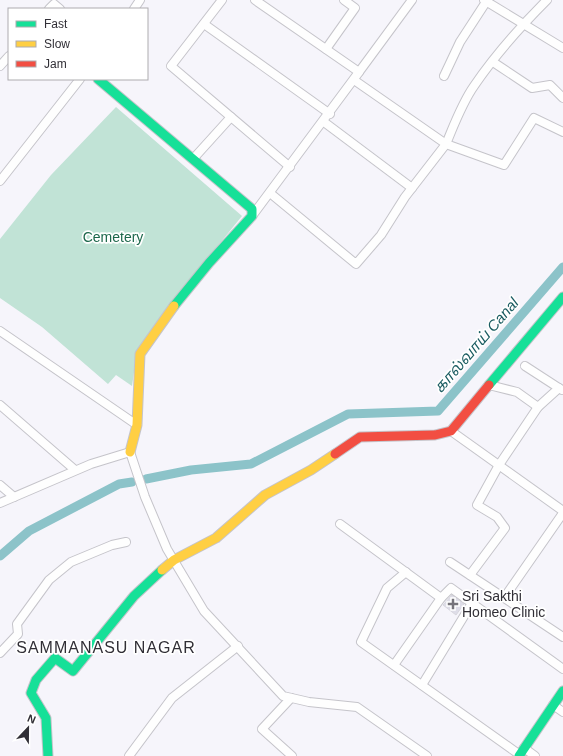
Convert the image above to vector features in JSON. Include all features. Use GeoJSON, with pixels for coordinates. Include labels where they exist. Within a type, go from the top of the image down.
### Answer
{"type":"FeatureCollection","features":[{"type":"Feature","properties":{"kind":"street"},"geometry":{"type":"LineString","coordinates":[[222,0],[171,66],[290,167]]}},
{"type":"Feature","properties":{"kind":"street"},"geometry":{"type":"LineString","coordinates":[[255,0],[359,72]]}},
{"type":"Feature","properties":{"kind":"street"},"geometry":{"type":"LineString","coordinates":[[344,0],[355,8]]}},
{"type":"Feature","properties":{"kind":"street"},"geometry":{"type":"LineString","coordinates":[[326,49],[361,0]]}},
{"type":"Feature","properties":{"kind":"street"},"geometry":{"type":"LineString","coordinates":[[412,0],[290,167],[252,216],[164,319],[140,354],[137,425],[130,452],[145,497],[174,560],[204,611],[283,696],[357,707],[427,756]]}},
{"type":"Feature","properties":{"kind":"street"},"geometry":{"type":"LineString","coordinates":[[270,193],[356,264],[381,235],[412,188],[446,144],[456,118],[473,86],[524,24],[547,0]]}},
{"type":"Feature","properties":{"kind":"street"},"geometry":{"type":"LineString","coordinates":[[444,76],[460,42],[485,1],[563,48]]}},
{"type":"Feature","properties":{"kind":"street"},"geometry":{"type":"LineString","coordinates":[[204,24],[330,114]]}},
{"type":"Feature","properties":{"kind":"street"},"geometry":{"type":"LineString","coordinates":[[0,66],[8,57]]}},
{"type":"Feature","properties":{"kind":"street"},"geometry":{"type":"LineString","coordinates":[[493,62],[532,88],[550,85],[563,98]]}},
{"type":"Feature","properties":{"kind":"street"},"geometry":{"type":"LineString","coordinates":[[0,181],[79,80]]}},
{"type":"Feature","properties":{"kind":"street"},"geometry":{"type":"LineString","coordinates":[[99,80],[252,209],[252,216]]}},
{"type":"Feature","properties":{"kind":"street"},"geometry":{"type":"LineString","coordinates":[[354,80],[446,144],[504,165],[534,118],[563,132]]}},
{"type":"Feature","properties":{"kind":"street"},"geometry":{"type":"LineString","coordinates":[[193,159],[231,117]]}},
{"type":"Feature","properties":{"kind":"street"},"geometry":{"type":"LineString","coordinates":[[324,122],[412,188]]}},
{"type":"Feature","properties":{"kind":"street"},"geometry":{"type":"LineString","coordinates":[[48,756],[46,718],[31,693],[36,680],[55,658],[73,671],[134,596],[174,560],[216,538],[265,495],[311,470],[360,437],[435,435],[451,431],[563,297]]}},
{"type":"Feature","properties":{"kind":"street"},"geometry":{"type":"LineString","coordinates":[[0,331],[137,425]]}},
{"type":"Feature","properties":{"kind":"street"},"geometry":{"type":"LineString","coordinates":[[470,576],[505,528],[497,517],[477,505],[499,465],[538,407],[561,389],[525,366]]}},
{"type":"Feature","properties":{"kind":"street"},"geometry":{"type":"LineString","coordinates":[[489,385],[517,392],[538,407]]}},
{"type":"Feature","properties":{"kind":"street"},"geometry":{"type":"LineString","coordinates":[[0,405],[75,470]]}},
{"type":"Feature","properties":{"kind":"street"},"geometry":{"type":"LineString","coordinates":[[451,431],[563,512],[504,598]]}},
{"type":"Feature","properties":{"kind":"street"},"geometry":{"type":"LineString","coordinates":[[0,503],[75,470],[130,452]]}},
{"type":"Feature","properties":{"kind":"street"},"geometry":{"type":"LineString","coordinates":[[0,485],[14,497]]}},
{"type":"Feature","properties":{"kind":"street"},"geometry":{"type":"LineString","coordinates":[[340,524],[441,598]]}},
{"type":"Feature","properties":{"kind":"street"},"geometry":{"type":"LineString","coordinates":[[0,653],[18,634],[17,624],[49,580],[71,562],[112,545],[126,542]]}},
{"type":"Feature","properties":{"kind":"street"},"geometry":{"type":"LineString","coordinates":[[450,562],[563,637]]}},
{"type":"Feature","properties":{"kind":"street"},"geometry":{"type":"LineString","coordinates":[[406,572],[387,588],[361,642],[521,753],[536,756]]}},
{"type":"Feature","properties":{"kind":"street"},"geometry":{"type":"LineString","coordinates":[[394,665],[441,598],[451,588],[563,669]]}},
{"type":"Feature","properties":{"kind":"street"},"geometry":{"type":"LineString","coordinates":[[422,685],[472,603]]}},
{"type":"Feature","properties":{"kind":"street"},"geometry":{"type":"LineString","coordinates":[[129,756],[172,698],[238,646]]}},
{"type":"Feature","properties":{"kind":"street"},"geometry":{"type":"LineString","coordinates":[[521,753],[563,691]]}},
{"type":"Feature","properties":{"kind":"street"},"geometry":{"type":"LineString","coordinates":[[291,698],[262,728],[292,756]]}},
{"type":"Feature","properties":{"kind":"street"},"geometry":{"type":"LineString","coordinates":[[553,705],[563,712]]}},
{"type":"Feature","properties":{"kind":"green space","name":"Cemetery"},"geometry":{"type":"Polygon","coordinates":[[[116,107],[242,216],[194,275],[134,372],[132,386],[116,375],[108,384],[42,327],[0,298],[0,239],[51,175],[116,107]]]}},
{"type":"Feature","properties":{"kind":"building"},"geometry":{"type":"Polygon","coordinates":[[[452,595],[464,604],[456,615],[443,605],[452,595]]]}},
{"type":"Feature","properties":{"kind":"waterway","name":"கால்வாய் Canal"},"geometry":{"type":"LineString","coordinates":[[146,479],[191,470],[251,464],[348,414],[438,411],[563,267]]}},
{"type":"Feature","properties":{"kind":"waterway","name":"கால்வாய் Canal"},"geometry":{"type":"LineString","coordinates":[[0,556],[29,531],[119,484],[132,482]]}},
{"type":"Feature","properties":{"kind":"traffic: fast"},"geometry":{"type":"LineString","coordinates":[[99,80],[252,209],[252,216],[209,263],[174,306]]}},
{"type":"Feature","properties":{"kind":"traffic: fast"},"geometry":{"type":"LineString","coordinates":[[489,385],[563,297]]}},
{"type":"Feature","properties":{"kind":"traffic: fast"},"geometry":{"type":"LineString","coordinates":[[48,756],[46,718],[31,693],[36,680],[55,658],[73,671],[134,596],[162,570]]}},
{"type":"Feature","properties":{"kind":"traffic: fast"},"geometry":{"type":"LineString","coordinates":[[519,756],[563,691]]}},
{"type":"Feature","properties":{"kind":"traffic: slow"},"geometry":{"type":"LineString","coordinates":[[130,452],[137,425],[140,354],[174,306]]}},
{"type":"Feature","properties":{"kind":"traffic: slow"},"geometry":{"type":"LineString","coordinates":[[162,570],[174,560],[216,538],[265,495],[311,470],[335,454]]}},
{"type":"Feature","properties":{"kind":"traffic: jam"},"geometry":{"type":"LineString","coordinates":[[335,454],[360,437],[435,435],[451,431],[489,385]]}},
{"type":"Feature","properties":{"kind":"place","name":"Sri Sakthi Homeo Clinic"},"geometry":{"type":"Point","coordinates":[453,604]}},
{"type":"Feature","properties":{"kind":"district","name":"SAMMANASU NAGAR"},"geometry":{"type":"Point","coordinates":[106,647]}}]}
